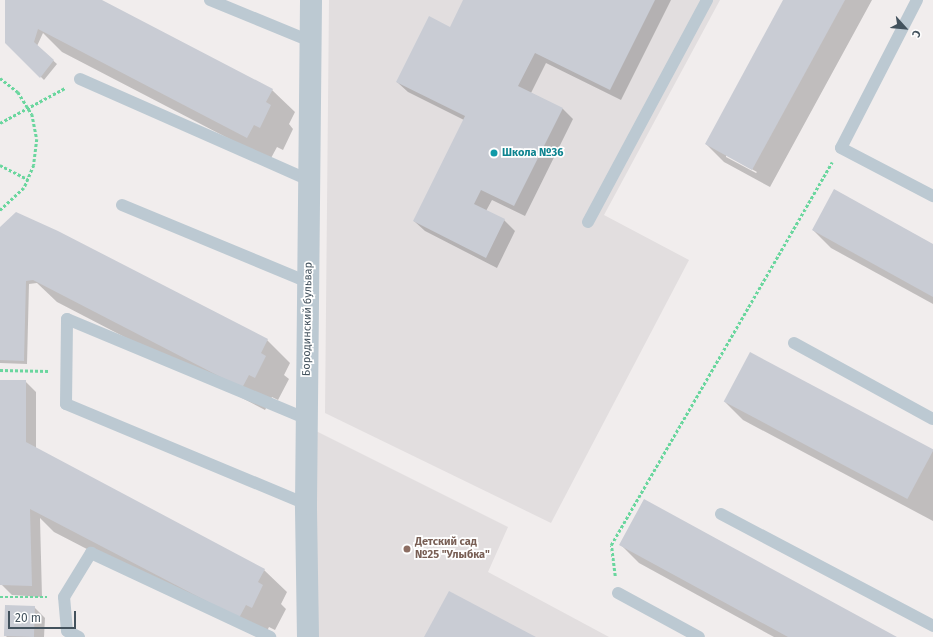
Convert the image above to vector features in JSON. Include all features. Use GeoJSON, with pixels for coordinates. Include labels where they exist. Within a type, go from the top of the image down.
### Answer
{"type":"FeatureCollection","features":[{"type":"Feature","properties":{"kind":"street","name":"Бородинский бульвар"},"geometry":{"type":"LineString","coordinates":[[308,637],[306,504],[311,0]]}},
{"type":"Feature","properties":{"kind":"lane"},"geometry":{"type":"LineString","coordinates":[[210,0],[310,41]]}},
{"type":"Feature","properties":{"kind":"lane"},"geometry":{"type":"LineString","coordinates":[[588,222],[707,0]]}},
{"type":"Feature","properties":{"kind":"lane"},"geometry":{"type":"LineString","coordinates":[[918,0],[840,148],[933,196]]}},
{"type":"Feature","properties":{"kind":"lane"},"geometry":{"type":"LineString","coordinates":[[80,79],[309,180]]}},
{"type":"Feature","properties":{"kind":"lane"},"geometry":{"type":"LineString","coordinates":[[122,205],[308,282]]}},
{"type":"Feature","properties":{"kind":"lane"},"geometry":{"type":"LineString","coordinates":[[306,504],[66,404],[67,319],[307,419]]}},
{"type":"Feature","properties":{"kind":"lane"},"geometry":{"type":"LineString","coordinates":[[794,343],[933,419]]}},
{"type":"Feature","properties":{"kind":"lane"},"geometry":{"type":"LineString","coordinates":[[721,514],[933,626]]}},
{"type":"Feature","properties":{"kind":"lane"},"geometry":{"type":"LineString","coordinates":[[79,637],[67,631],[64,597],[91,553],[270,637]]}},
{"type":"Feature","properties":{"kind":"lane"},"geometry":{"type":"LineString","coordinates":[[618,593],[699,637]]}},
{"type":"Feature","properties":{"kind":"path"},"geometry":{"type":"LineString","coordinates":[[0,78],[18,92],[28,108],[37,139],[34,165],[24,188],[0,210]]}},
{"type":"Feature","properties":{"kind":"path"},"geometry":{"type":"LineString","coordinates":[[0,123],[80,79]]}},
{"type":"Feature","properties":{"kind":"path"},"geometry":{"type":"LineString","coordinates":[[618,593],[611,545],[840,148]]}},
{"type":"Feature","properties":{"kind":"path"},"geometry":{"type":"LineString","coordinates":[[0,165],[28,179]]}},
{"type":"Feature","properties":{"kind":"path"},"geometry":{"type":"LineString","coordinates":[[0,370],[67,371]]}},
{"type":"Feature","properties":{"kind":"path"},"geometry":{"type":"LineString","coordinates":[[0,597],[64,597]]}},
{"type":"Feature","properties":{"kind":"shaded area"},"geometry":{"type":"Polygon","coordinates":[[[329,0],[720,0],[604,215],[689,260],[551,523],[325,413],[329,0]]]}},
{"type":"Feature","properties":{"kind":"shaded area","name":"Детский сад №25 \"Улыбка\""},"geometry":{"type":"Polygon","coordinates":[[[316,431],[508,527],[488,572],[609,637],[315,637],[316,431]]]}},
{"type":"Feature","properties":{"kind":"building"},"geometry":{"type":"Polygon","coordinates":[[[5,0],[102,0],[273,89],[266,102],[271,105],[260,128],[254,125],[247,138],[38,29],[34,42],[54,60],[40,78],[5,43],[5,0]]]}},
{"type":"Feature","properties":{"kind":"building","name":"Школа №36"},"geometry":{"type":"Polygon","coordinates":[[[463,0],[655,0],[610,90],[535,53],[518,86],[563,108],[514,206],[481,190],[474,204],[505,219],[486,258],[413,221],[465,116],[396,82],[429,16],[450,27],[463,0]]]}},
{"type":"Feature","properties":{"kind":"building"},"geometry":{"type":"Polygon","coordinates":[[[783,0],[845,0],[752,170],[705,144],[783,0]]]}},
{"type":"Feature","properties":{"kind":"building"},"geometry":{"type":"Polygon","coordinates":[[[834,189],[933,244],[933,297],[812,230],[834,189]]]}},
{"type":"Feature","properties":{"kind":"building"},"geometry":{"type":"Polygon","coordinates":[[[16,212],[58,231],[268,339],[261,353],[266,356],[255,378],[249,375],[242,388],[33,280],[26,281],[24,361],[0,360],[0,227],[16,212]]]}},
{"type":"Feature","properties":{"kind":"building"},"geometry":{"type":"Polygon","coordinates":[[[750,352],[933,449],[907,499],[724,401],[750,352]]]}},
{"type":"Feature","properties":{"kind":"building"},"geometry":{"type":"Polygon","coordinates":[[[0,380],[26,380],[26,442],[265,569],[258,582],[263,585],[252,608],[246,605],[239,618],[30,509],[32,586],[0,585],[0,380]]]}},
{"type":"Feature","properties":{"kind":"building"},"geometry":{"type":"Polygon","coordinates":[[[644,499],[897,637],[788,637],[619,545],[644,499]]]}},
{"type":"Feature","properties":{"kind":"building"},"geometry":{"type":"Polygon","coordinates":[[[449,591],[536,637],[424,637],[449,591]]]}},
{"type":"Feature","properties":{"kind":"building"},"geometry":{"type":"Polygon","coordinates":[[[5,605],[35,606],[34,637],[4,636],[5,605]]]}},
{"type":"Feature","properties":{"kind":"place","name":"Школа №36"},"geometry":{"type":"Point","coordinates":[494,153]}},
{"type":"Feature","properties":{"kind":"place","name":"Детский сад №25 \"Улыбка\""},"geometry":{"type":"Point","coordinates":[407,549]}}]}
